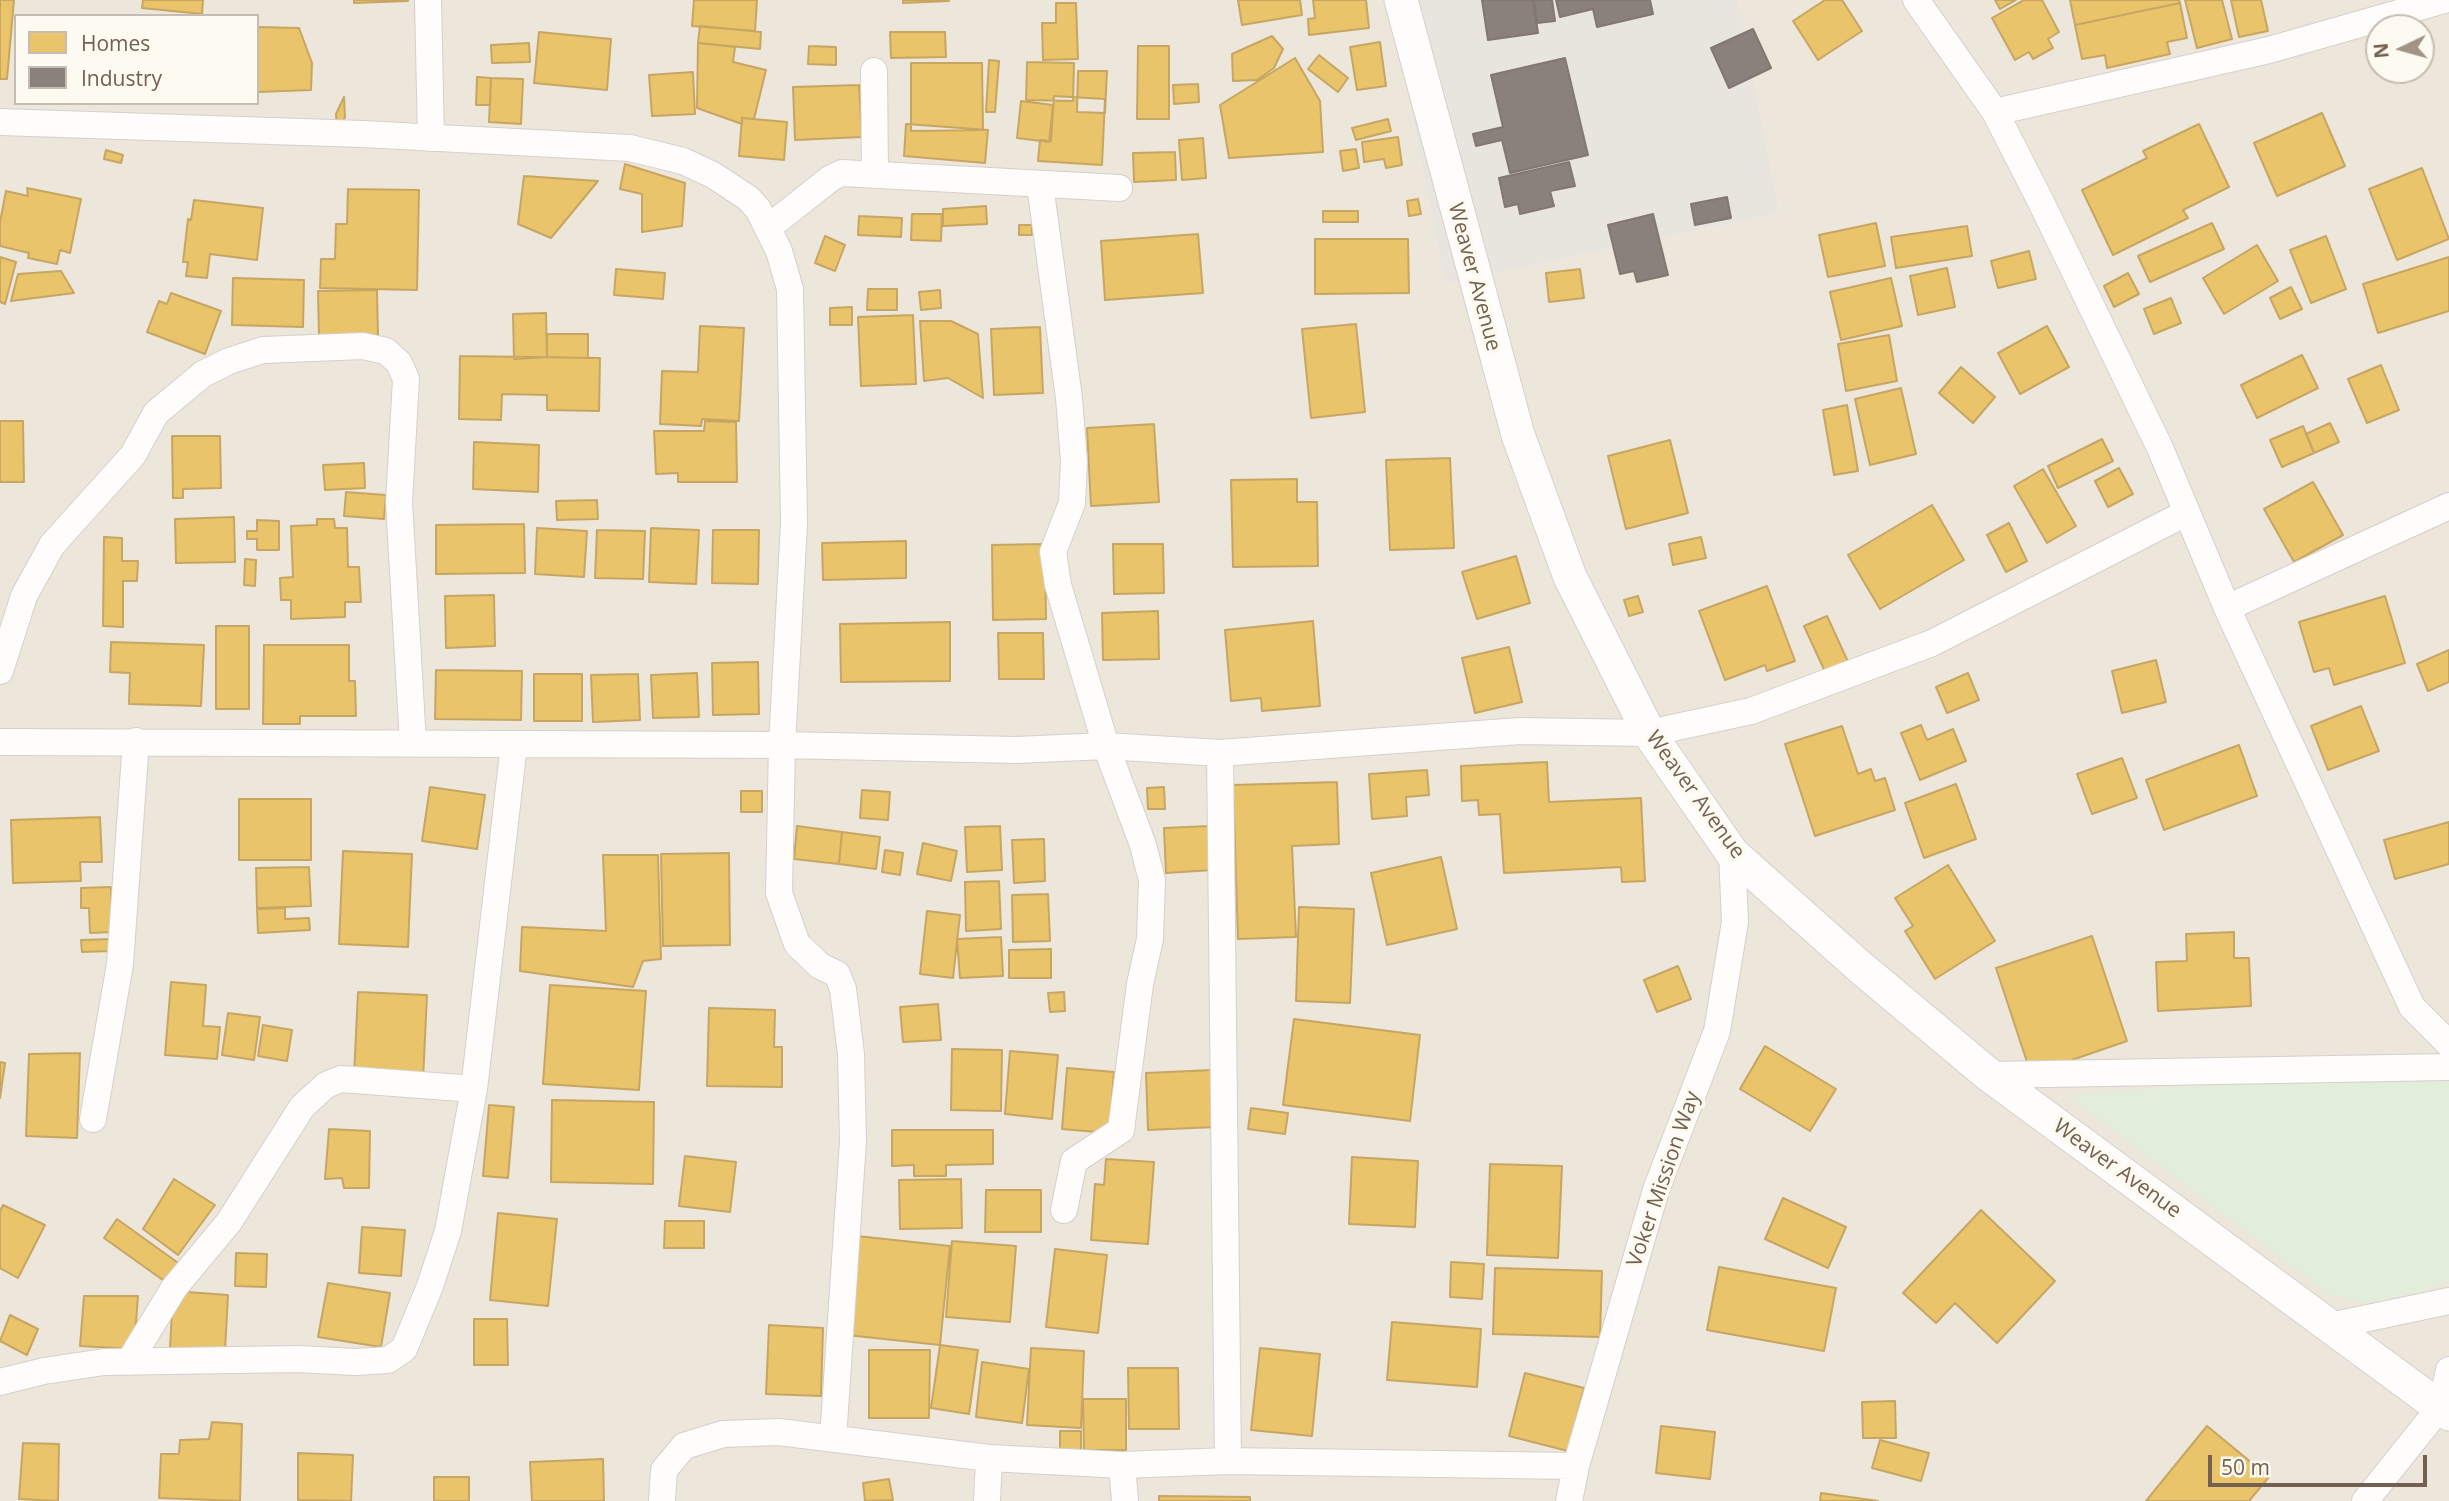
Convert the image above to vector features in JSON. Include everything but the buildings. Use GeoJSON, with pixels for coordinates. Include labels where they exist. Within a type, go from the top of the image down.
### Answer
{"type":"FeatureCollection","features":[{"type":"Feature","properties":{"kind":"street"},"geometry":{"type":"LineString","coordinates":[[428,0],[431,138]]}},
{"type":"Feature","properties":{"kind":"street","name":"Weaver Avenue"},"geometry":{"type":"LineString","coordinates":[[1401,0],[1518,435],[1570,577],[1649,733],[1732,853],[1860,967],[1989,1075],[2445,1410]]}},
{"type":"Feature","properties":{"kind":"street"},"geometry":{"type":"LineString","coordinates":[[1916,0],[1995,112],[2160,449],[2227,608],[2412,1007],[2449,1044]]}},
{"type":"Feature","properties":{"kind":"street"},"geometry":{"type":"LineString","coordinates":[[1995,112],[2269,50],[2444,0]]}},
{"type":"Feature","properties":{"kind":"street"},"geometry":{"type":"LineString","coordinates":[[874,71],[876,173]]}},
{"type":"Feature","properties":{"kind":"street"},"geometry":{"type":"LineString","coordinates":[[0,122],[630,148],[683,160],[713,175],[748,198],[769,227],[790,289],[794,523],[782,745],[779,893],[797,944],[820,966],[836,974],[843,989],[851,1054],[853,1141],[833,1439]]}},
{"type":"Feature","properties":{"kind":"street"},"geometry":{"type":"LineString","coordinates":[[769,227],[831,178],[842,173],[1119,188]]}},
{"type":"Feature","properties":{"kind":"street"},"geometry":{"type":"LineString","coordinates":[[1040,185],[1069,398],[1074,462],[1072,503],[1053,552],[1067,622],[1106,746],[1143,845],[1152,880],[1150,939],[1140,984],[1121,1130],[1074,1161],[1064,1210]]}},
{"type":"Feature","properties":{"kind":"street"},"geometry":{"type":"LineString","coordinates":[[0,671],[24,596],[52,545],[133,455],[156,413],[203,374],[240,357],[263,350],[363,346],[386,351],[399,363],[406,379],[399,502],[413,743]]}},
{"type":"Feature","properties":{"kind":"street"},"geometry":{"type":"LineString","coordinates":[[2227,608],[2449,506]]}},
{"type":"Feature","properties":{"kind":"street"},"geometry":{"type":"LineString","coordinates":[[0,742],[782,745],[1016,750],[1106,746],[1220,753],[1520,731],[1649,733],[1751,711],[1932,643],[2186,513]]}},
{"type":"Feature","properties":{"kind":"street"},"geometry":{"type":"LineString","coordinates":[[93,1119],[120,964],[136,741]]}},
{"type":"Feature","properties":{"kind":"street"},"geometry":{"type":"LineString","coordinates":[[0,1382],[44,1371],[104,1362],[298,1359],[355,1362],[388,1360],[404,1349],[430,1286],[447,1231],[474,1089],[514,745]]}},
{"type":"Feature","properties":{"kind":"street"},"geometry":{"type":"LineString","coordinates":[[1220,753],[1228,1461]]}},
{"type":"Feature","properties":{"kind":"street","name":"Voker Mission Way"},"geometry":{"type":"LineString","coordinates":[[1569,1501],[1576,1466],[1656,1190],[1717,1031],[1735,922],[1732,853]]}},
{"type":"Feature","properties":{"kind":"street"},"geometry":{"type":"LineString","coordinates":[[1989,1075],[2449,1067]]}},
{"type":"Feature","properties":{"kind":"street"},"geometry":{"type":"LineString","coordinates":[[129,1362],[174,1288],[229,1223],[302,1107],[326,1085],[341,1079],[474,1089]]}},
{"type":"Feature","properties":{"kind":"street"},"geometry":{"type":"LineString","coordinates":[[2330,1326],[2449,1301]]}},
{"type":"Feature","properties":{"kind":"street"},"geometry":{"type":"LineString","coordinates":[[2365,1501],[2445,1410],[2449,1370]]}},
{"type":"Feature","properties":{"kind":"street"},"geometry":{"type":"LineString","coordinates":[[643,1501],[684,1446],[723,1434],[779,1432],[989,1458],[1122,1465],[1228,1461],[1576,1466]]}},
{"type":"Feature","properties":{"kind":"street"},"geometry":{"type":"LineString","coordinates":[[986,1501],[989,1458]]}},
{"type":"Feature","properties":{"kind":"street"},"geometry":{"type":"LineString","coordinates":[[1122,1465],[1125,1501]]}},
{"type":"Feature","properties":{"kind":"street"},"geometry":{"type":"LineString","coordinates":[[662,1501],[664,1470]]}},
{"type":"Feature","properties":{"kind":"shaded area"},"geometry":{"type":"Polygon","coordinates":[[[0,0],[1389,0],[1445,284],[1780,213],[1738,0],[2449,0],[2449,1501],[0,1501],[0,0]]]}},
{"type":"Feature","properties":{"kind":"shaded area"},"geometry":{"type":"Polygon","coordinates":[[[1389,0],[1738,0],[1780,213],[1445,284],[1389,0]]]}},
{"type":"Feature","properties":{"kind":"green space"},"geometry":{"type":"Polygon","coordinates":[[[2229,1082],[2449,1082],[2449,1281],[2400,1300],[2364,1302],[2328,1294],[2067,1095],[2229,1082]]]}}]}
